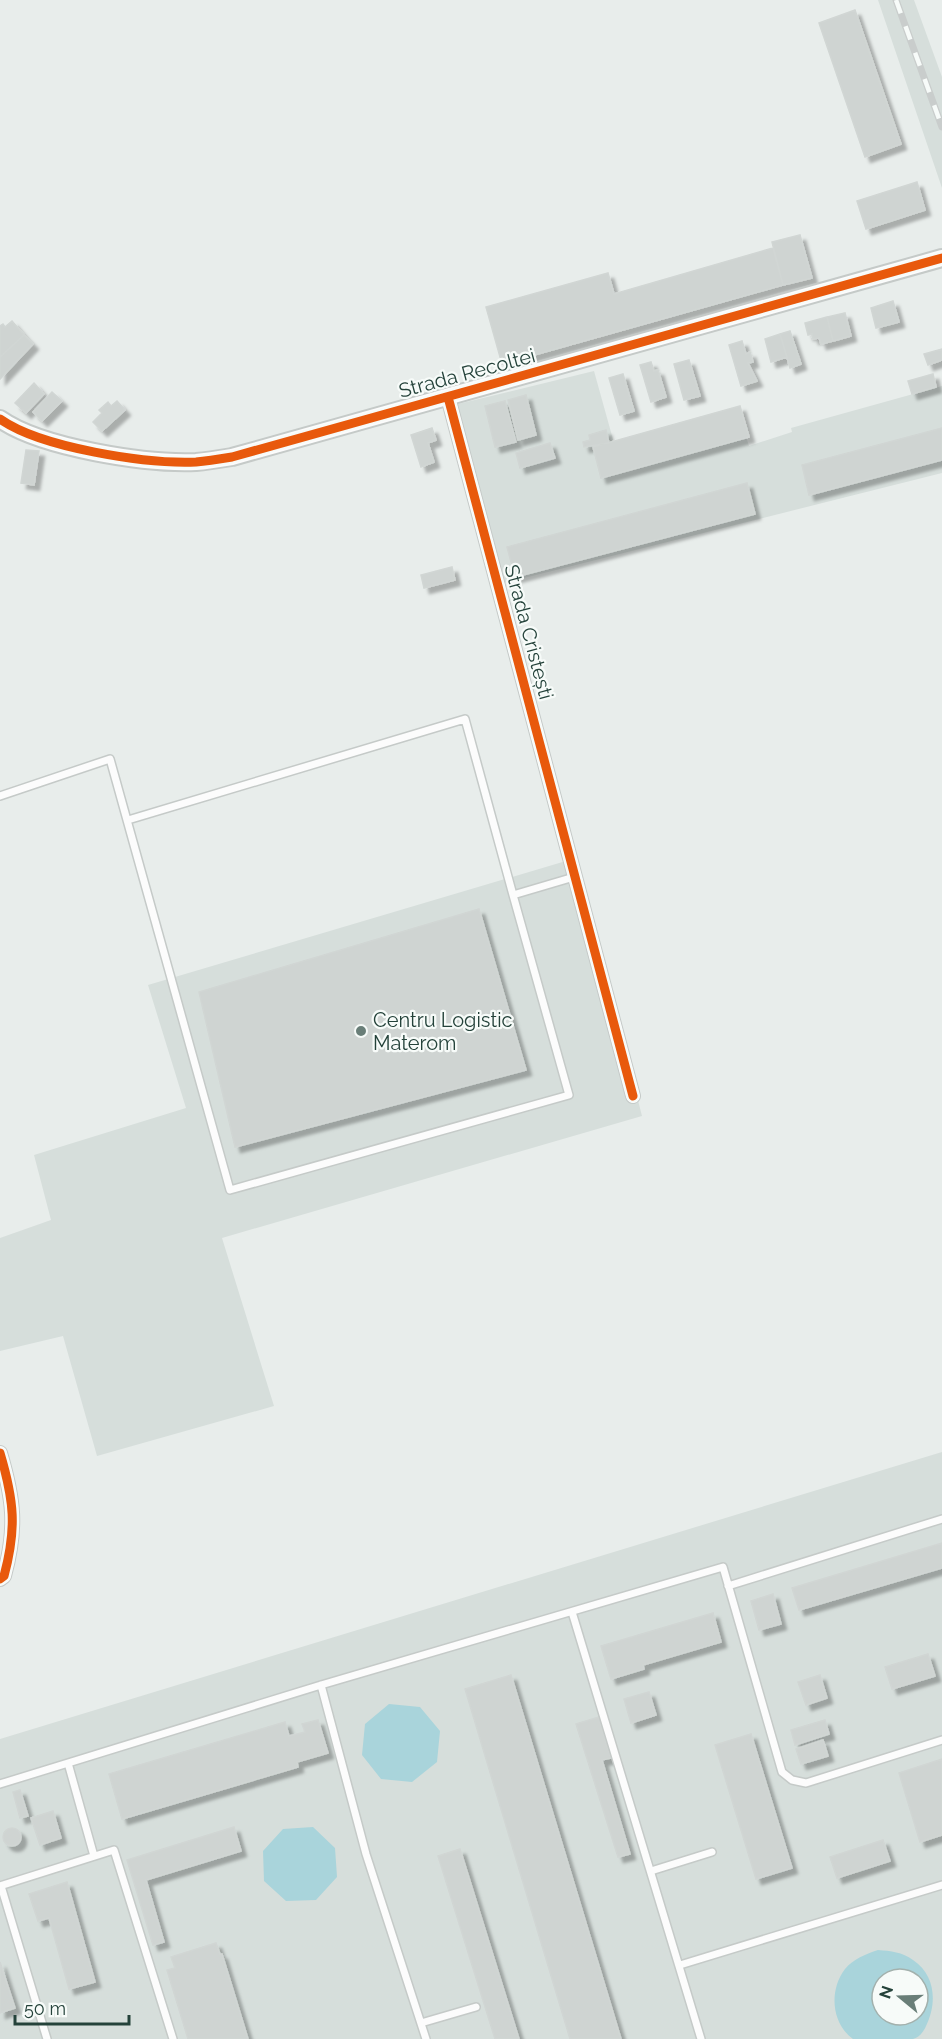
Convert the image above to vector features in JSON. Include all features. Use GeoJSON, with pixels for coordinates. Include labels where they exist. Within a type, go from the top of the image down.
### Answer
{"type":"FeatureCollection","features":[{"type":"Feature","properties":{"kind":"street","name":"Strada Recoltei"},"geometry":{"type":"LineString","coordinates":[[0,419],[9,426],[60,444],[152,459],[195,462],[232,457],[942,258]]}},
{"type":"Feature","properties":{"kind":"street","name":"Strada Cristești"},"geometry":{"type":"LineString","coordinates":[[448,398],[633,1096]]}},
{"type":"Feature","properties":{"kind":"street"},"geometry":{"type":"LineString","coordinates":[[0,1453],[14,1511],[13,1544],[4,1576],[0,1579]]}},
{"type":"Feature","properties":{"kind":"lane"},"geometry":{"type":"LineString","coordinates":[[0,796],[110,759],[230,1190],[568,1095],[465,718],[128,820]]}},
{"type":"Feature","properties":{"kind":"lane"},"geometry":{"type":"LineString","coordinates":[[513,895],[574,877]]}},
{"type":"Feature","properties":{"kind":"lane"},"geometry":{"type":"LineString","coordinates":[[728,1586],[942,1519]]}},
{"type":"Feature","properties":{"kind":"lane"},"geometry":{"type":"LineString","coordinates":[[0,1784],[321,1685],[723,1567],[782,1772],[792,1780],[806,1783],[819,1780],[942,1740]]}},
{"type":"Feature","properties":{"kind":"lane"},"geometry":{"type":"LineString","coordinates":[[572,1612],[701,2039]]}},
{"type":"Feature","properties":{"kind":"lane"},"geometry":{"type":"LineString","coordinates":[[321,1685],[366,1854],[426,2039]]}},
{"type":"Feature","properties":{"kind":"lane"},"geometry":{"type":"LineString","coordinates":[[68,1763],[94,1856]]}},
{"type":"Feature","properties":{"kind":"lane"},"geometry":{"type":"LineString","coordinates":[[47,2039],[0,1886],[114,1850],[173,2039]]}},
{"type":"Feature","properties":{"kind":"lane"},"geometry":{"type":"LineString","coordinates":[[651,1870],[712,1852]]}},
{"type":"Feature","properties":{"kind":"lane"},"geometry":{"type":"LineString","coordinates":[[680,1965],[942,1885]]}},
{"type":"Feature","properties":{"kind":"lane"},"geometry":{"type":"LineString","coordinates":[[421,2023],[476,2007]]}},
{"type":"Feature","properties":{"kind":"shaded area"},"geometry":{"type":"Polygon","coordinates":[[[878,0],[914,0],[942,77],[942,188],[878,0]]]}},
{"type":"Feature","properties":{"kind":"shaded area"},"geometry":{"type":"Polygon","coordinates":[[[594,371],[614,443],[737,408],[749,446],[792,432],[791,428],[942,386],[942,473],[500,584],[454,405],[594,371]]]}},
{"type":"Feature","properties":{"kind":"shaded area"},"geometry":{"type":"Polygon","coordinates":[[[576,858],[642,1116],[222,1238],[274,1406],[97,1456],[63,1336],[0,1351],[0,1238],[51,1220],[34,1155],[186,1108],[148,985],[576,858]]]}},
{"type":"Feature","properties":{"kind":"shaded area"},"geometry":{"type":"Polygon","coordinates":[[[942,1452],[942,2039],[0,2039],[0,1739],[942,1452]]]}},
{"type":"Feature","properties":{"kind":"water"},"geometry":{"type":"Polygon","coordinates":[[[389,1704],[420,1707],[440,1731],[437,1762],[412,1782],[381,1779],[362,1755],[365,1724],[389,1704]]]}},
{"type":"Feature","properties":{"kind":"water"},"geometry":{"type":"Polygon","coordinates":[[[313,1827],[335,1848],[337,1877],[316,1900],[286,1901],[264,1881],[263,1851],[283,1829],[313,1827]]]}},
{"type":"Feature","properties":{"kind":"water"},"geometry":{"type":"Polygon","coordinates":[[[878,1950],[896,1952],[921,1966],[870,1967],[870,2027],[925,2027],[921,2034],[913,2039],[853,2039],[846,2032],[840,2024],[835,2006],[836,1987],[845,1969],[860,1957],[878,1950]]]}},
{"type":"Feature","properties":{"kind":"water"},"geometry":{"type":"Polygon","coordinates":[[[930,1982],[933,1999],[930,2017],[930,1982]]]}},
{"type":"Feature","properties":{"kind":"building"},"geometry":{"type":"Polygon","coordinates":[[[855,10],[901,144],[865,157],[819,23],[855,10]]]}},
{"type":"Feature","properties":{"kind":"building"},"geometry":{"type":"Polygon","coordinates":[[[917,182],[925,210],[866,229],[857,201],[917,182]]]}},
{"type":"Feature","properties":{"kind":"building"},"geometry":{"type":"Polygon","coordinates":[[[800,235],[812,278],[783,285],[772,242],[800,235]]]}},
{"type":"Feature","properties":{"kind":"building"},"geometry":{"type":"Polygon","coordinates":[[[773,248],[783,285],[502,364],[486,307],[608,273],[614,294],[773,248]]]}},
{"type":"Feature","properties":{"kind":"building"},"geometry":{"type":"Polygon","coordinates":[[[893,301],[899,322],[876,328],[871,308],[893,301]]]}},
{"type":"Feature","properties":{"kind":"building"},"geometry":{"type":"Polygon","coordinates":[[[845,313],[851,336],[833,341],[827,317],[845,313]]]}},
{"type":"Feature","properties":{"kind":"building"},"geometry":{"type":"Polygon","coordinates":[[[827,317],[833,341],[821,344],[819,338],[813,339],[812,334],[808,335],[805,323],[827,317]]]}},
{"type":"Feature","properties":{"kind":"building"},"geometry":{"type":"Polygon","coordinates":[[[12,321],[24,335],[0,357],[0,326],[3,324],[5,327],[12,321]]]}},
{"type":"Feature","properties":{"kind":"building"},"geometry":{"type":"Polygon","coordinates":[[[790,331],[801,364],[790,368],[780,334],[790,331]]]}},
{"type":"Feature","properties":{"kind":"building"},"geometry":{"type":"Polygon","coordinates":[[[780,334],[787,357],[771,362],[765,339],[780,334]]]}},
{"type":"Feature","properties":{"kind":"building"},"geometry":{"type":"Polygon","coordinates":[[[24,335],[33,344],[0,379],[0,357],[24,335]]]}},
{"type":"Feature","properties":{"kind":"building"},"geometry":{"type":"Polygon","coordinates":[[[742,341],[746,354],[750,352],[753,362],[748,363],[757,381],[741,386],[729,345],[742,341]]]}},
{"type":"Feature","properties":{"kind":"building"},"geometry":{"type":"Polygon","coordinates":[[[942,349],[942,360],[928,365],[924,354],[942,349]]]}},
{"type":"Feature","properties":{"kind":"building"},"geometry":{"type":"Polygon","coordinates":[[[689,360],[700,396],[684,400],[674,364],[689,360]]]}},
{"type":"Feature","properties":{"kind":"building"},"geometry":{"type":"Polygon","coordinates":[[[651,362],[654,371],[658,370],[666,397],[651,402],[640,365],[651,362]]]}},
{"type":"Feature","properties":{"kind":"building"},"geometry":{"type":"Polygon","coordinates":[[[623,374],[634,411],[620,415],[609,378],[623,374]]]}},
{"type":"Feature","properties":{"kind":"building"},"geometry":{"type":"Polygon","coordinates":[[[933,374],[936,387],[912,394],[908,381],[933,374]]]}},
{"type":"Feature","properties":{"kind":"building"},"geometry":{"type":"Polygon","coordinates":[[[34,383],[44,394],[26,413],[15,403],[34,383]]]}},
{"type":"Feature","properties":{"kind":"building"},"geometry":{"type":"Polygon","coordinates":[[[52,392],[62,401],[42,421],[33,412],[52,392]]]}},
{"type":"Feature","properties":{"kind":"building"},"geometry":{"type":"Polygon","coordinates":[[[526,395],[536,435],[518,440],[508,400],[526,395]]]}},
{"type":"Feature","properties":{"kind":"building"},"geometry":{"type":"Polygon","coordinates":[[[117,401],[125,410],[102,431],[93,422],[102,413],[99,410],[108,402],[111,406],[117,401]]]}},
{"type":"Feature","properties":{"kind":"building"},"geometry":{"type":"Polygon","coordinates":[[[505,401],[516,442],[495,447],[485,406],[505,401]]]}},
{"type":"Feature","properties":{"kind":"building"},"geometry":{"type":"Polygon","coordinates":[[[740,406],[749,437],[601,478],[593,447],[740,406]]]}},
{"type":"Feature","properties":{"kind":"building"},"geometry":{"type":"Polygon","coordinates":[[[432,428],[436,440],[428,443],[434,462],[421,467],[411,435],[432,428]]]}},
{"type":"Feature","properties":{"kind":"building"},"geometry":{"type":"Polygon","coordinates":[[[942,428],[942,460],[809,495],[802,465],[942,428]]]}},
{"type":"Feature","properties":{"kind":"building"},"geometry":{"type":"Polygon","coordinates":[[[606,430],[609,443],[584,447],[583,442],[590,440],[589,435],[606,430]]]}},
{"type":"Feature","properties":{"kind":"building"},"geometry":{"type":"Polygon","coordinates":[[[550,443],[555,458],[520,468],[516,453],[550,443]]]}},
{"type":"Feature","properties":{"kind":"building"},"geometry":{"type":"Polygon","coordinates":[[[26,450],[39,451],[34,485],[21,483],[26,450]]]}},
{"type":"Feature","properties":{"kind":"building"},"geometry":{"type":"Polygon","coordinates":[[[747,483],[755,514],[515,577],[507,547],[747,483]]]}},
{"type":"Feature","properties":{"kind":"building"},"geometry":{"type":"Polygon","coordinates":[[[452,567],[455,580],[424,588],[421,575],[452,567]]]}},
{"type":"Feature","properties":{"kind":"building","name":"Centru Logistic Materom"},"geometry":{"type":"Polygon","coordinates":[[[479,909],[526,1070],[235,1147],[199,992],[479,909]]]}},
{"type":"Feature","properties":{"kind":"building"},"geometry":{"type":"Polygon","coordinates":[[[942,1543],[942,1568],[799,1610],[792,1588],[942,1543]]]}},
{"type":"Feature","properties":{"kind":"building"},"geometry":{"type":"Polygon","coordinates":[[[773,1594],[781,1624],[759,1630],[751,1601],[773,1594]]]}},
{"type":"Feature","properties":{"kind":"building"},"geometry":{"type":"Polygon","coordinates":[[[713,1613],[721,1642],[643,1665],[644,1669],[611,1679],[601,1646],[713,1613]]]}},
{"type":"Feature","properties":{"kind":"building"},"geometry":{"type":"Polygon","coordinates":[[[928,1654],[935,1676],[892,1689],[885,1667],[928,1654]]]}},
{"type":"Feature","properties":{"kind":"building"},"geometry":{"type":"Polygon","coordinates":[[[511,1675],[621,2039],[570,2039],[465,1689],[511,1675]]]}},
{"type":"Feature","properties":{"kind":"building"},"geometry":{"type":"Polygon","coordinates":[[[820,1675],[827,1698],[806,1705],[798,1682],[820,1675]]]}},
{"type":"Feature","properties":{"kind":"building"},"geometry":{"type":"Polygon","coordinates":[[[649,1692],[656,1715],[631,1723],[624,1699],[649,1692]]]}},
{"type":"Feature","properties":{"kind":"building"},"geometry":{"type":"Polygon","coordinates":[[[599,1717],[611,1758],[602,1760],[630,1854],[618,1857],[576,1724],[599,1717]]]}},
{"type":"Feature","properties":{"kind":"building"},"geometry":{"type":"Polygon","coordinates":[[[318,1720],[328,1753],[297,1762],[298,1767],[122,1819],[109,1774],[285,1722],[289,1736],[305,1732],[302,1724],[318,1720]]]}},
{"type":"Feature","properties":{"kind":"building"},"geometry":{"type":"Polygon","coordinates":[[[825,1720],[829,1734],[795,1745],[791,1730],[825,1720]]]}},
{"type":"Feature","properties":{"kind":"building"},"geometry":{"type":"Polygon","coordinates":[[[751,1734],[792,1868],[756,1879],[715,1745],[751,1734]]]}},
{"type":"Feature","properties":{"kind":"building"},"geometry":{"type":"Polygon","coordinates":[[[823,1740],[828,1756],[801,1764],[796,1749],[823,1740]]]}},
{"type":"Feature","properties":{"kind":"building"},"geometry":{"type":"Polygon","coordinates":[[[942,1759],[942,1835],[920,1842],[899,1773],[942,1759]]]}},
{"type":"Feature","properties":{"kind":"building"},"geometry":{"type":"Polygon","coordinates":[[[20,1790],[28,1816],[20,1818],[13,1792],[20,1790]]]}},
{"type":"Feature","properties":{"kind":"building"},"geometry":{"type":"Polygon","coordinates":[[[53,1811],[61,1838],[40,1845],[31,1818],[53,1811]]]}},
{"type":"Feature","properties":{"kind":"building"},"geometry":{"type":"Polygon","coordinates":[[[234,1827],[241,1851],[146,1880],[164,1942],[153,1945],[127,1860],[234,1827]]]}},
{"type":"Feature","properties":{"kind":"building"},"geometry":{"type":"Polygon","coordinates":[[[12,1828],[18,1831],[21,1837],[18,1843],[12,1846],[6,1843],[3,1837],[6,1831],[12,1828]]]}},
{"type":"Feature","properties":{"kind":"building"},"geometry":{"type":"Polygon","coordinates":[[[883,1840],[890,1861],[837,1878],[830,1857],[883,1840]]]}},
{"type":"Feature","properties":{"kind":"building"},"geometry":{"type":"Polygon","coordinates":[[[460,1849],[519,2039],[495,2039],[438,1856],[460,1849]]]}},
{"type":"Feature","properties":{"kind":"building"},"geometry":{"type":"Polygon","coordinates":[[[67,1882],[95,1982],[69,1989],[49,1918],[38,1921],[29,1894],[67,1882]]]}},
{"type":"Feature","properties":{"kind":"building"},"geometry":{"type":"Polygon","coordinates":[[[216,1943],[222,1954],[248,2039],[188,2039],[167,1970],[175,1968],[171,1957],[216,1943]]]}},
{"type":"Feature","properties":{"kind":"building"},"geometry":{"type":"Polygon","coordinates":[[[0,1962],[15,2008],[0,2013],[0,1962]]]}},
{"type":"Feature","properties":{"kind":"railway"},"geometry":{"type":"LineString","coordinates":[[896,0],[942,127]]}},
{"type":"Feature","properties":{"kind":"cycle path"},"geometry":{"type":"LineString","coordinates":[[0,419],[41,438],[67,446],[123,457],[175,462],[196,462],[232,457],[942,258]]}},
{"type":"Feature","properties":{"kind":"cycle path"},"geometry":{"type":"LineString","coordinates":[[448,397],[633,1096]]}},
{"type":"Feature","properties":{"kind":"cycle path"},"geometry":{"type":"LineString","coordinates":[[0,1453],[12,1514],[11,1543],[4,1576],[0,1579]]}},
{"type":"Feature","properties":{"kind":"place","name":"Centru Logistic Materom"},"geometry":{"type":"Point","coordinates":[361,1031]}}]}
